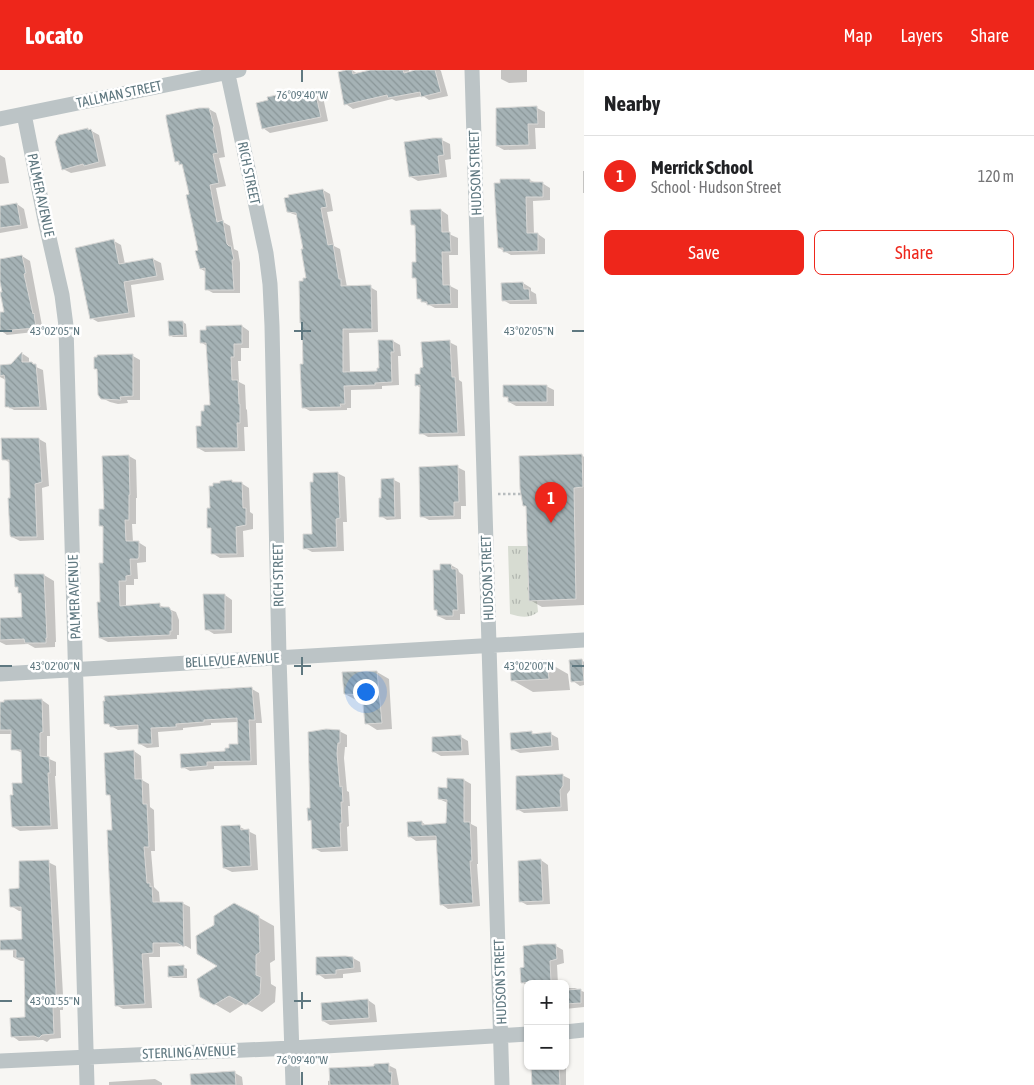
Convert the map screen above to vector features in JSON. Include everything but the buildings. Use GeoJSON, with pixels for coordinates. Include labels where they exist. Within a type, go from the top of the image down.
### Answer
{"type":"FeatureCollection","features":[{"type":"Feature","properties":{"kind":"street","name":"HUDSON STREET"},"geometry":{"type":"LineString","coordinates":[[472,70],[502,1085]]}},
{"type":"Feature","properties":{"kind":"street","name":"TALLMAN STREET"},"geometry":{"type":"LineString","coordinates":[[0,119],[231,71]]}},
{"type":"Feature","properties":{"kind":"street","name":"RICH STREET"},"geometry":{"type":"LineString","coordinates":[[231,71],[266,253],[270,284],[279,657],[293,1085]]}},
{"type":"Feature","properties":{"kind":"street","name":"PALMER AVENUE"},"geometry":{"type":"LineString","coordinates":[[24,114],[62,296],[66,326],[87,1085]]}},
{"type":"Feature","properties":{"kind":"street","name":"BELLEVUE AVENUE"},"geometry":{"type":"LineString","coordinates":[[0,674],[584,640]]}},
{"type":"Feature","properties":{"kind":"street"},"geometry":{"type":"LineString","coordinates":[[569,1032],[584,1030]]}},
{"type":"Feature","properties":{"kind":"street","name":"STERLING AVENUE"},"geometry":{"type":"LineString","coordinates":[[0,1061],[292,1048],[524,1034]]}},
{"type":"Feature","properties":{"kind":"path"},"geometry":{"type":"LineString","coordinates":[[501,494],[521,494]]}},
{"type":"Feature","properties":{"kind":"green space"},"geometry":{"type":"Polygon","coordinates":[[[508,546],[528,546],[529,601],[537,601],[538,612],[531,616],[521,617],[510,614],[508,546]]]}},
{"type":"Feature","properties":{"kind":"place","name":"Merrick School"},"geometry":{"type":"Point","coordinates":[551,523]}}]}
